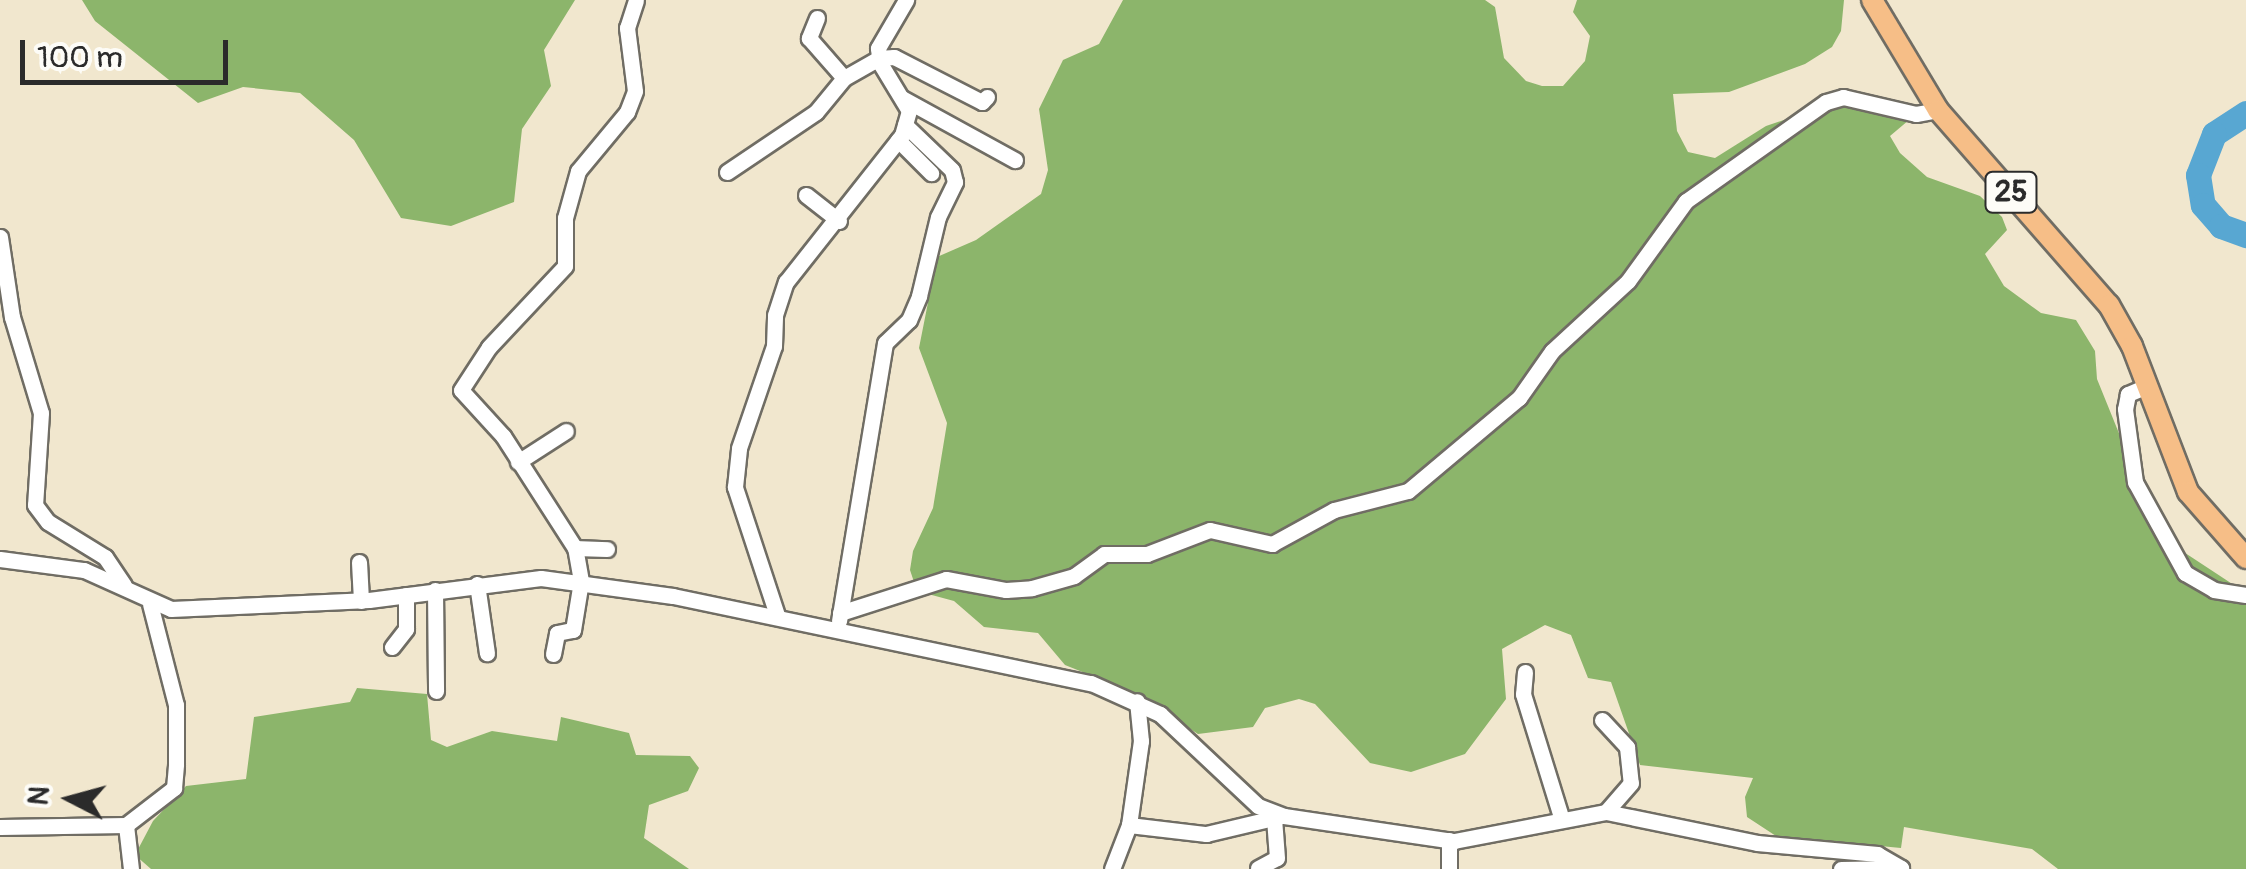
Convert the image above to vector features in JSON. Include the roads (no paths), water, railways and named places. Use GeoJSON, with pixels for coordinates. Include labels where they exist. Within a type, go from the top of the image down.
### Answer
{"type":"FeatureCollection","features":[{"type":"Feature","properties":{"kind":"main road","name":"25"},"geometry":{"type":"LineString","coordinates":[[1872,0],[1938,110],[2109,305],[2147,386],[2188,492],[2246,558]]}},
{"type":"Feature","properties":{"kind":"street"},"geometry":{"type":"LineString","coordinates":[[553,654],[558,633],[573,630],[580,581],[575,548],[518,462],[461,390],[489,347],[565,266],[571,186],[627,112],[635,91],[627,28],[636,0]]}},
{"type":"Feature","properties":{"kind":"street"},"geometry":{"type":"LineString","coordinates":[[777,615],[735,487],[739,448],[774,346],[775,316],[786,282],[839,222],[901,133],[902,98],[879,58],[886,28],[906,0]]}},
{"type":"Feature","properties":{"kind":"street"},"geometry":{"type":"LineString","coordinates":[[817,18],[810,38],[844,78]]}},
{"type":"Feature","properties":{"kind":"street"},"geometry":{"type":"LineString","coordinates":[[727,172],[816,112],[844,78],[879,58],[894,57],[982,102],[987,97]]}},
{"type":"Feature","properties":{"kind":"street"},"geometry":{"type":"LineString","coordinates":[[840,614],[946,579],[1006,590],[1032,588],[1074,576],[1104,554],[1147,554],[1210,530],[1272,544],[1334,510],[1408,491],[1520,398],[1552,351],[1628,281],[1686,201],[1826,102],[1844,97],[1916,114],[1938,110]]}},
{"type":"Feature","properties":{"kind":"street"},"geometry":{"type":"LineString","coordinates":[[902,98],[1016,160]]}},
{"type":"Feature","properties":{"kind":"street"},"geometry":{"type":"LineString","coordinates":[[901,133],[931,174]]}},
{"type":"Feature","properties":{"kind":"street"},"geometry":{"type":"LineString","coordinates":[[837,634],[885,343],[909,320],[919,296],[938,217],[955,182],[952,170],[901,133]]}},
{"type":"Feature","properties":{"kind":"street"},"geometry":{"type":"LineString","coordinates":[[806,195],[839,222]]}},
{"type":"Feature","properties":{"kind":"street"},"geometry":{"type":"LineString","coordinates":[[0,238],[12,317],[40,413],[35,505],[48,522],[105,557],[127,589]]}},
{"type":"Feature","properties":{"kind":"street"},"geometry":{"type":"LineString","coordinates":[[2147,386],[2128,394],[2124,409],[2135,482],[2185,573],[2214,590],[2246,595]]}},
{"type":"Feature","properties":{"kind":"street"},"geometry":{"type":"LineString","coordinates":[[518,462],[566,431]]}},
{"type":"Feature","properties":{"kind":"street"},"geometry":{"type":"LineString","coordinates":[[575,548],[607,549]]}},
{"type":"Feature","properties":{"kind":"street"},"geometry":{"type":"LineString","coordinates":[[0,559],[84,570],[150,604],[190,610],[362,600],[477,584],[580,581],[777,615],[837,634],[1064,674],[1137,701],[1199,745],[1258,806],[1279,817],[1449,840],[1490,838],[1561,817],[1606,812],[1758,843],[1877,854],[1902,869]]}},
{"type":"Feature","properties":{"kind":"street"},"geometry":{"type":"LineString","coordinates":[[359,562],[362,600]]}},
{"type":"Feature","properties":{"kind":"street"},"geometry":{"type":"LineString","coordinates":[[477,584],[487,654]]}},
{"type":"Feature","properties":{"kind":"street"},"geometry":{"type":"LineString","coordinates":[[435,590],[436,691]]}},
{"type":"Feature","properties":{"kind":"street"},"geometry":{"type":"LineString","coordinates":[[392,646],[406,630],[406,595]]}},
{"type":"Feature","properties":{"kind":"street"},"geometry":{"type":"LineString","coordinates":[[0,827],[126,825],[174,788],[176,706],[150,604]]}},
{"type":"Feature","properties":{"kind":"street"},"geometry":{"type":"LineString","coordinates":[[1525,672],[1523,694],[1561,817]]}},
{"type":"Feature","properties":{"kind":"street"},"geometry":{"type":"LineString","coordinates":[[1112,869],[1129,825],[1142,742],[1137,701]]}},
{"type":"Feature","properties":{"kind":"street"},"geometry":{"type":"LineString","coordinates":[[1602,720],[1627,748],[1631,782],[1606,812]]}},
{"type":"Feature","properties":{"kind":"street"},"geometry":{"type":"LineString","coordinates":[[1129,825],[1206,834],[1279,817]]}},
{"type":"Feature","properties":{"kind":"street"},"geometry":{"type":"LineString","coordinates":[[1258,868],[1277,858],[1279,817]]}},
{"type":"Feature","properties":{"kind":"street"},"geometry":{"type":"LineString","coordinates":[[126,825],[131,869]]}},
{"type":"Feature","properties":{"kind":"street"},"geometry":{"type":"LineString","coordinates":[[1448,869],[1449,840]]}},
{"type":"Feature","properties":{"kind":"street"},"geometry":{"type":"LineString","coordinates":[[1840,869],[1902,869]]}},
{"type":"Feature","properties":{"kind":"waterway"},"geometry":{"type":"LineString","coordinates":[[2246,113],[2214,134],[2198,175],[2203,205],[2221,226],[2246,235]]}}]}
